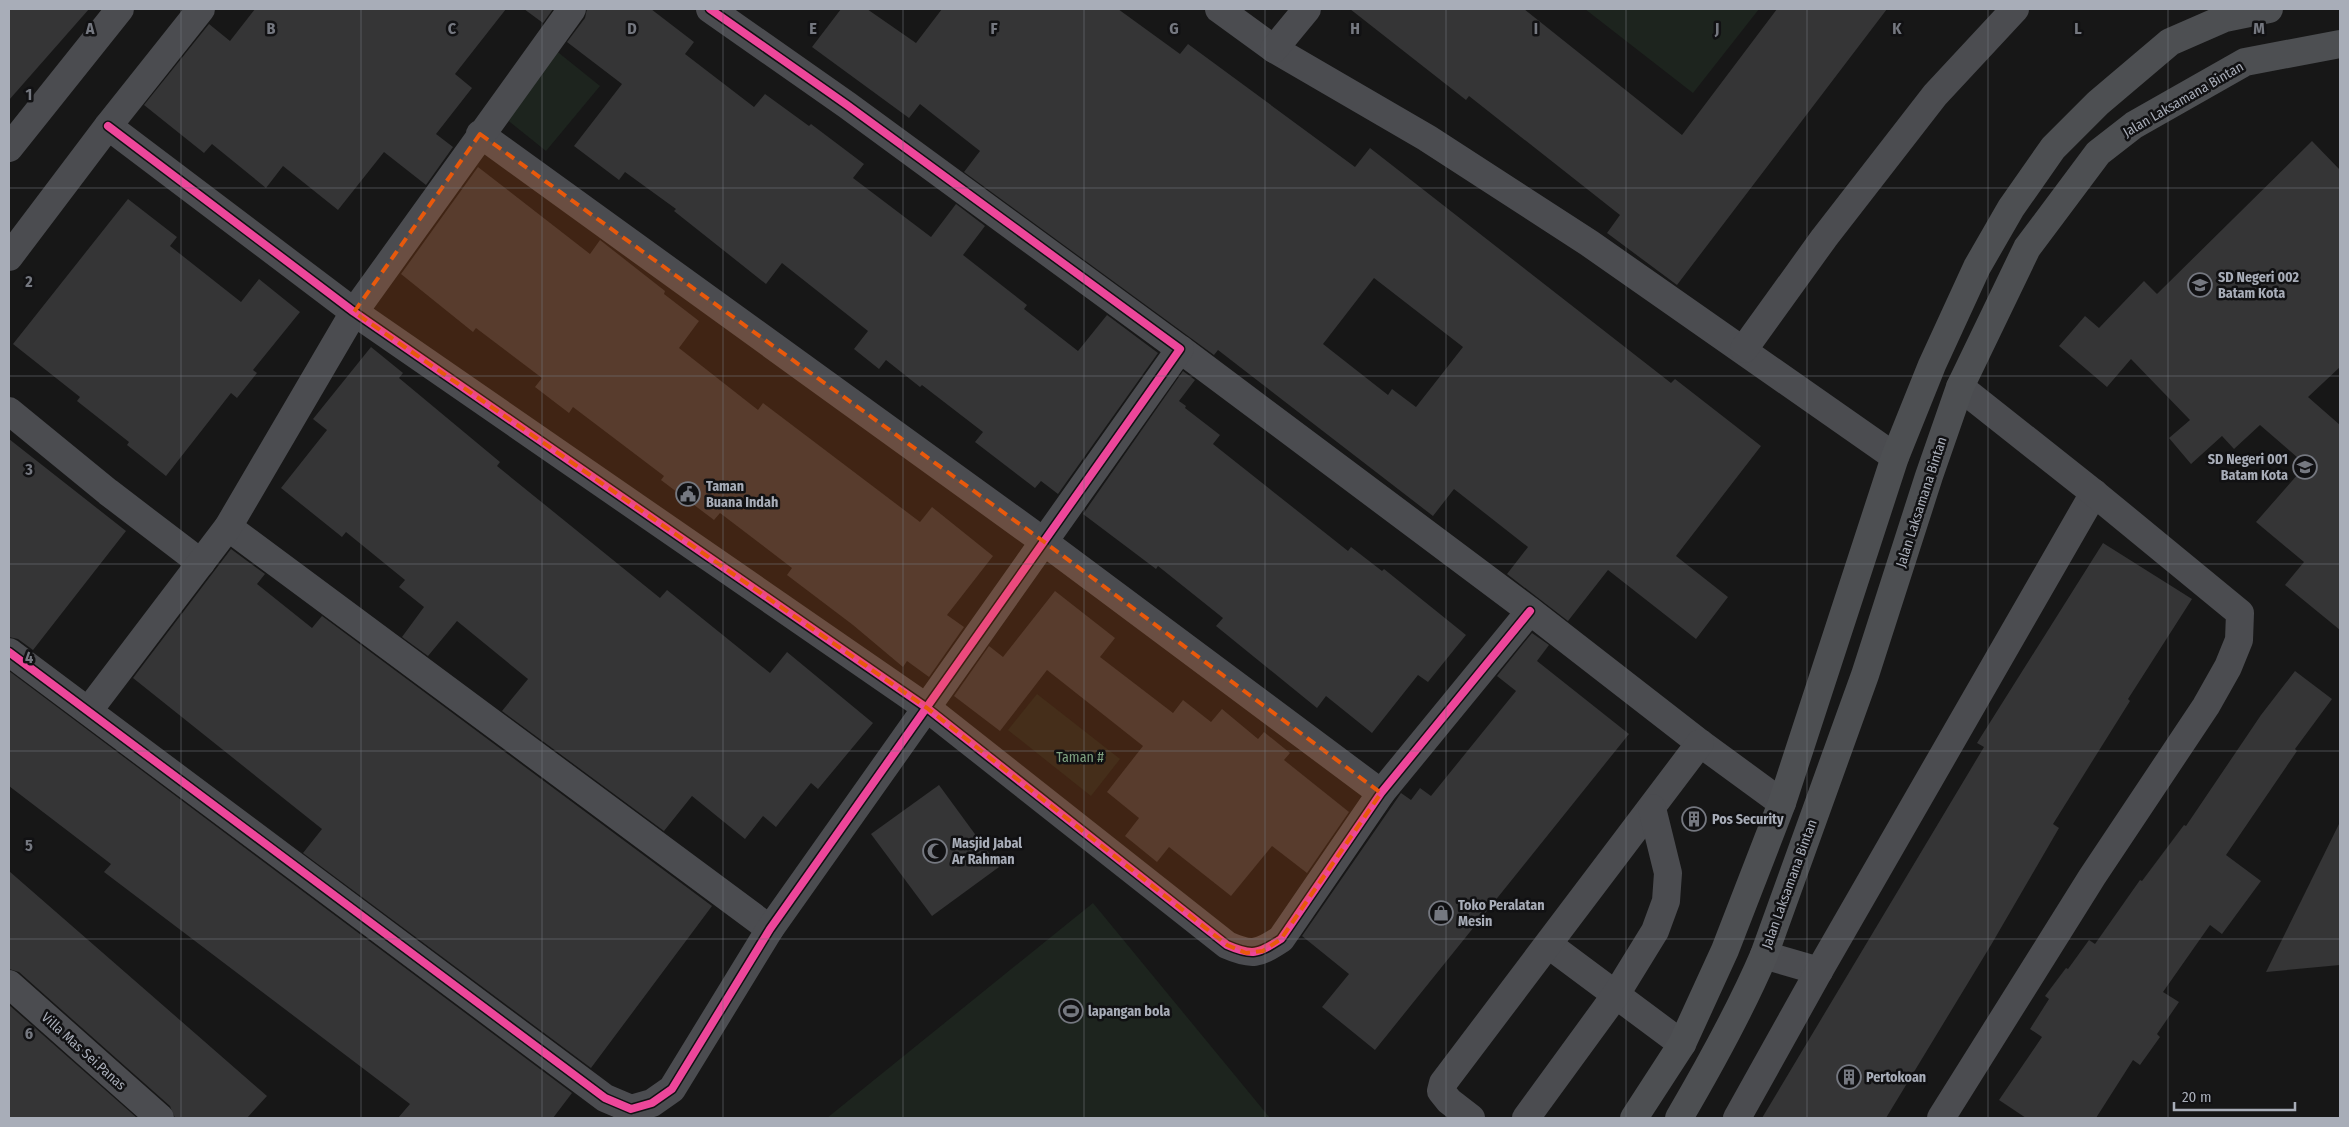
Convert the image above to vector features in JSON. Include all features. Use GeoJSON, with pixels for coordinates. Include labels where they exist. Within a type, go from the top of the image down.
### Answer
{"type":"FeatureCollection","features":[{"type":"Feature","properties":{"kind":"main road"},"geometry":{"type":"LineString","coordinates":[[1634,1118],[1682,1044],[1725,950],[1782,803],[1895,457],[1932,365],[1977,267],[2011,208],[2053,148],[2098,103],[2170,42],[2225,18],[2269,9]]}},
{"type":"Feature","properties":{"kind":"main road","name":"Jalan Laksamana Bintan"},"geometry":{"type":"LineString","coordinates":[[1679,1118],[1719,1046],[1764,955],[1865,674],[1929,476],[1960,388],[2027,248],[2098,153],[2134,125],[2245,62],[2340,44]]}},
{"type":"Feature","properties":{"kind":"street"},"geometry":{"type":"LineString","coordinates":[[9,148],[120,9]]}},
{"type":"Feature","properties":{"kind":"street"},"geometry":{"type":"LineString","coordinates":[[9,257],[108,126],[202,9]]}},
{"type":"Feature","properties":{"kind":"street"},"geometry":{"type":"LineString","coordinates":[[89,710],[228,528],[354,312],[480,134],[572,9]]}},
{"type":"Feature","properties":{"kind":"street"},"geometry":{"type":"LineString","coordinates":[[710,9],[855,111],[1180,349],[1530,611],[1700,743],[1782,803]]}},
{"type":"Feature","properties":{"kind":"street"},"geometry":{"type":"LineString","coordinates":[[1219,9],[1274,49],[1427,138],[1589,243],[1744,349],[1895,457]]}},
{"type":"Feature","properties":{"kind":"street"},"geometry":{"type":"LineString","coordinates":[[1274,49],[1307,9]]}},
{"type":"Feature","properties":{"kind":"street"},"geometry":{"type":"LineString","coordinates":[[1744,349],[1824,238],[1935,95],[2015,9]]}},
{"type":"Feature","properties":{"kind":"street"},"geometry":{"type":"LineString","coordinates":[[108,126],[354,312],[927,708],[1227,945],[1246,954],[1263,951],[1280,940],[1381,793],[1530,611]]}},
{"type":"Feature","properties":{"kind":"street"},"geometry":{"type":"LineString","coordinates":[[480,134],[1043,541],[1381,793]]}},
{"type":"Feature","properties":{"kind":"street"},"geometry":{"type":"LineString","coordinates":[[9,652],[605,1098],[631,1109],[652,1103],[672,1089],[770,929],[1180,349]]}},
{"type":"Feature","properties":{"kind":"street"},"geometry":{"type":"LineString","coordinates":[[1941,1118],[2092,877],[2206,706],[2228,667],[2239,640],[2240,614],[2094,493],[1960,388]]}},
{"type":"Feature","properties":{"kind":"street"},"geometry":{"type":"LineString","coordinates":[[9,411],[108,492],[201,563]]}},
{"type":"Feature","properties":{"kind":"street"},"geometry":{"type":"LineString","coordinates":[[1737,1118],[1819,971],[2094,493]]}},
{"type":"Feature","properties":{"kind":"street"},"geometry":{"type":"LineString","coordinates":[[228,528],[770,929]]}},
{"type":"Feature","properties":{"kind":"street"},"geometry":{"type":"LineString","coordinates":[[1471,1118],[1443,1096],[1441,1091],[1443,1083],[1700,743]]}},
{"type":"Feature","properties":{"kind":"street"},"geometry":{"type":"LineString","coordinates":[[1526,1118],[1616,996],[1655,931],[1666,901],[1668,873],[1652,808]]}},
{"type":"Feature","properties":{"kind":"street"},"geometry":{"type":"LineString","coordinates":[[1549,945],[1682,1044]]}},
{"type":"Feature","properties":{"kind":"street"},"geometry":{"type":"LineString","coordinates":[[1764,955],[1819,971]]}},
{"type":"Feature","properties":{"kind":"street","name":"Villa Mas Sei.Panas"},"geometry":{"type":"LineString","coordinates":[[9,984],[160,1118]]}},
{"type":"Feature","properties":{"kind":"highlighted area"},"geometry":{"type":"Polygon","coordinates":[[[480,134],[1043,541],[1381,793],[1281,939],[1263,951],[1246,953],[1227,945],[927,708],[354,312],[480,134]]]}},
{"type":"Feature","properties":{"kind":"green space"},"geometry":{"type":"Polygon","coordinates":[[[1585,9],[1759,9],[1693,93],[1585,9]]]}},
{"type":"Feature","properties":{"kind":"green space"},"geometry":{"type":"Polygon","coordinates":[[[554,49],[600,86],[546,151],[501,115],[554,49]]]}},
{"type":"Feature","properties":{"kind":"green space","name":"Taman #"},"geometry":{"type":"Polygon","coordinates":[[[1037,694],[1120,759],[1091,796],[1008,730],[1037,694]]]}},
{"type":"Feature","properties":{"kind":"green space","name":"lapangan bola"},"geometry":{"type":"Polygon","coordinates":[[[1093,903],[1270,1118],[827,1118],[1093,903]]]}},
{"type":"Feature","properties":{"kind":"building"},"geometry":{"type":"Polygon","coordinates":[[[9,9],[89,9],[9,100],[9,9]]]}},
{"type":"Feature","properties":{"kind":"building"},"geometry":{"type":"Polygon","coordinates":[[[255,9],[506,9],[455,74],[472,88],[436,134],[453,147],[426,185],[384,152],[338,210],[283,166],[266,188],[212,144],[204,153],[144,105],[209,24],[230,41],[255,9]]]}},
{"type":"Feature","properties":{"kind":"building"},"geometry":{"type":"Polygon","coordinates":[[[524,9],[553,9],[543,23],[524,9]]]}},
{"type":"Feature","properties":{"kind":"building"},"geometry":{"type":"Polygon","coordinates":[[[587,9],[651,9],[694,42],[685,54],[754,107],[765,94],[809,126],[811,124],[864,164],[853,178],[931,237],[956,204],[985,226],[963,255],[1027,305],[1024,309],[1078,351],[1107,315],[1158,353],[1058,494],[1041,481],[1035,488],[975,442],[983,432],[922,385],[920,387],[886,360],[879,369],[854,349],[868,331],[782,263],[766,284],[674,211],[676,209],[625,172],[619,180],[574,146],[622,84],[567,42],[585,18],[587,9]]]}},
{"type":"Feature","properties":{"kind":"building"},"geometry":{"type":"Polygon","coordinates":[[[841,9],[867,9],[916,43],[942,9],[1118,9],[1180,54],[1188,44],[1355,167],[1370,148],[1671,383],[1675,379],[1761,446],[1676,556],[1728,597],[1696,639],[1608,570],[1568,621],[1507,574],[1528,547],[1454,489],[1433,516],[1218,350],[1214,355],[964,172],[980,151],[920,104],[909,118],[812,47],[841,9]],[[1374,278],[1323,344],[1388,395],[1392,389],[1416,407],[1463,347],[1374,278]]]}},
{"type":"Feature","properties":{"kind":"building"},"geometry":{"type":"Polygon","coordinates":[[[1350,9],[1524,9],[1682,135],[1777,9],[1887,9],[1677,285],[1607,233],[1620,215],[1469,96],[1466,100],[1350,9]]]}},
{"type":"Feature","properties":{"kind":"building"},"geometry":{"type":"Polygon","coordinates":[[[2312,141],[2340,170],[2340,367],[2308,397],[2340,425],[2340,630],[2285,585],[2304,562],[2256,522],[2306,465],[2260,425],[2234,449],[2222,436],[2191,464],[2169,438],[2190,420],[2131,359],[2107,387],[2059,346],[2085,316],[2099,328],[2144,281],[2157,294],[2312,141]]]}},
{"type":"Feature","properties":{"kind":"building"},"geometry":{"type":"Polygon","coordinates":[[[478,167],[590,254],[600,240],[665,291],[664,294],[699,321],[679,348],[758,410],[763,403],[920,522],[932,507],[993,556],[947,615],[964,627],[929,677],[907,661],[903,667],[853,625],[787,575],[792,568],[720,513],[714,520],[661,480],[664,476],[573,407],[569,413],[535,387],[542,378],[476,328],[473,332],[401,274],[478,167]]]}},
{"type":"Feature","properties":{"kind":"building"},"geometry":{"type":"Polygon","coordinates":[[[128,199],[177,237],[170,246],[241,302],[259,279],[300,312],[253,370],[257,373],[237,398],[231,393],[166,476],[127,445],[129,442],[77,401],[80,397],[13,344],[128,199]]]}},
{"type":"Feature","properties":{"kind":"building"},"geometry":{"type":"Polygon","coordinates":[[[371,347],[403,373],[399,378],[500,462],[497,466],[660,598],[667,590],[770,673],[787,652],[873,723],[818,789],[811,783],[776,827],[763,816],[745,839],[692,796],[664,831],[502,711],[528,679],[457,621],[428,656],[402,637],[424,607],[399,587],[405,580],[346,532],[342,537],[281,488],[327,430],[313,419],[371,347]]]}},
{"type":"Feature","properties":{"kind":"building"},"geometry":{"type":"Polygon","coordinates":[[[1183,371],[1195,380],[1179,401],[1186,406],[1185,408],[1220,435],[1213,444],[1348,551],[1351,547],[1382,571],[1384,569],[1466,635],[1428,682],[1418,675],[1372,733],[1326,696],[1317,708],[1216,626],[1223,618],[1158,566],[1156,569],[1083,514],[1183,371]]]}},
{"type":"Feature","properties":{"kind":"building"},"geometry":{"type":"Polygon","coordinates":[[[9,439],[126,531],[33,650],[18,639],[9,637],[9,439]]]}},
{"type":"Feature","properties":{"kind":"building"},"geometry":{"type":"Polygon","coordinates":[[[2103,543],[2192,599],[2128,699],[2130,701],[2053,824],[2059,828],[1991,945],[1886,1118],[1762,1118],[1984,747],[1977,743],[2103,543]]]}},
{"type":"Feature","properties":{"kind":"building"},"geometry":{"type":"Polygon","coordinates":[[[231,549],[265,574],[257,584],[312,628],[322,616],[712,906],[591,1068],[303,853],[322,829],[133,678],[231,549]]]}},
{"type":"Feature","properties":{"kind":"building"},"geometry":{"type":"Polygon","coordinates":[[[1055,591],[1115,638],[1100,657],[1173,713],[1183,700],[1211,722],[1222,709],[1258,739],[1264,732],[1290,753],[1284,760],[1349,812],[1307,873],[1272,846],[1231,896],[1169,847],[1157,862],[1125,836],[1139,818],[1107,792],[1143,746],[1047,670],[1000,731],[954,696],[989,646],[1003,657],[1055,591]]]}},
{"type":"Feature","properties":{"kind":"building","name":"Toko Peralatan Mesin"},"geometry":{"type":"Polygon","coordinates":[[[1532,633],[1549,645],[1537,661],[1629,734],[1375,1050],[1322,1007],[1349,974],[1302,936],[1401,793],[1411,800],[1420,788],[1431,796],[1516,691],[1497,676],[1532,633]]]}},
{"type":"Feature","properties":{"kind":"building"},"geometry":{"type":"Polygon","coordinates":[[[9,671],[572,1093],[553,1118],[398,1118],[410,1104],[104,872],[111,864],[9,786],[9,671]]]}},
{"type":"Feature","properties":{"kind":"building"},"geometry":{"type":"Polygon","coordinates":[[[2295,671],[2332,699],[2295,749],[2297,751],[2226,855],[2261,881],[2222,934],[2210,925],[2163,992],[2179,1002],[2157,1034],[2160,1037],[2140,1065],[2133,1060],[2096,1118],[2026,1118],[1999,1100],[2042,1037],[2030,1029],[2049,999],[2045,996],[2089,940],[2095,944],[2140,880],[2142,881],[2184,825],[2186,826],[2261,715],[2295,671]]]}},
{"type":"Feature","properties":{"kind":"building","name":"Masjid Jabal Ar Rahman"},"geometry":{"type":"Polygon","coordinates":[[[939,785],[999,867],[932,916],[871,834],[939,785]]]}},
{"type":"Feature","properties":{"kind":"building"},"geometry":{"type":"Polygon","coordinates":[[[2340,822],[2340,965],[2266,972],[2340,822]]]}},
{"type":"Feature","properties":{"kind":"building"},"geometry":{"type":"Polygon","coordinates":[[[9,871],[267,1096],[247,1118],[175,1118],[170,1106],[19,972],[9,969],[9,871]]]}},
{"type":"Feature","properties":{"kind":"building"},"geometry":{"type":"Polygon","coordinates":[[[9,1005],[137,1118],[9,1118],[9,1005]]]}},
{"type":"Feature","properties":{"kind":"cycle path"},"geometry":{"type":"LineString","coordinates":[[9,652],[605,1098],[631,1109],[652,1103],[672,1089],[770,929],[1180,349],[847,105],[710,9]]}},
{"type":"Feature","properties":{"kind":"cycle path"},"geometry":{"type":"LineString","coordinates":[[108,126],[354,312],[927,708],[1227,945],[1236,949],[1255,952],[1281,939],[1381,793],[1530,611]]}},
{"type":"Feature","properties":{"kind":"place","name":"SD Negeri 002 Batam Kota"},"geometry":{"type":"Point","coordinates":[2200,285]}},
{"type":"Feature","properties":{"kind":"place","name":"SD Negeri 001 Batam Kota"},"geometry":{"type":"Point","coordinates":[2305,467]}},
{"type":"Feature","properties":{"kind":"place","name":"Taman Buana Indah"},"geometry":{"type":"Point","coordinates":[688,494]}},
{"type":"Feature","properties":{"kind":"place","name":"Pos Security"},"geometry":{"type":"Point","coordinates":[1694,819]}},
{"type":"Feature","properties":{"kind":"place","name":"Masjid Jabal Ar Rahman"},"geometry":{"type":"Point","coordinates":[935,851]}},
{"type":"Feature","properties":{"kind":"place","name":"Toko Peralatan Mesin"},"geometry":{"type":"Point","coordinates":[1441,913]}},
{"type":"Feature","properties":{"kind":"place","name":"lapangan bola"},"geometry":{"type":"Point","coordinates":[1071,1011]}},
{"type":"Feature","properties":{"kind":"place","name":"Pertokoan"},"geometry":{"type":"Point","coordinates":[1849,1077]}}]}
